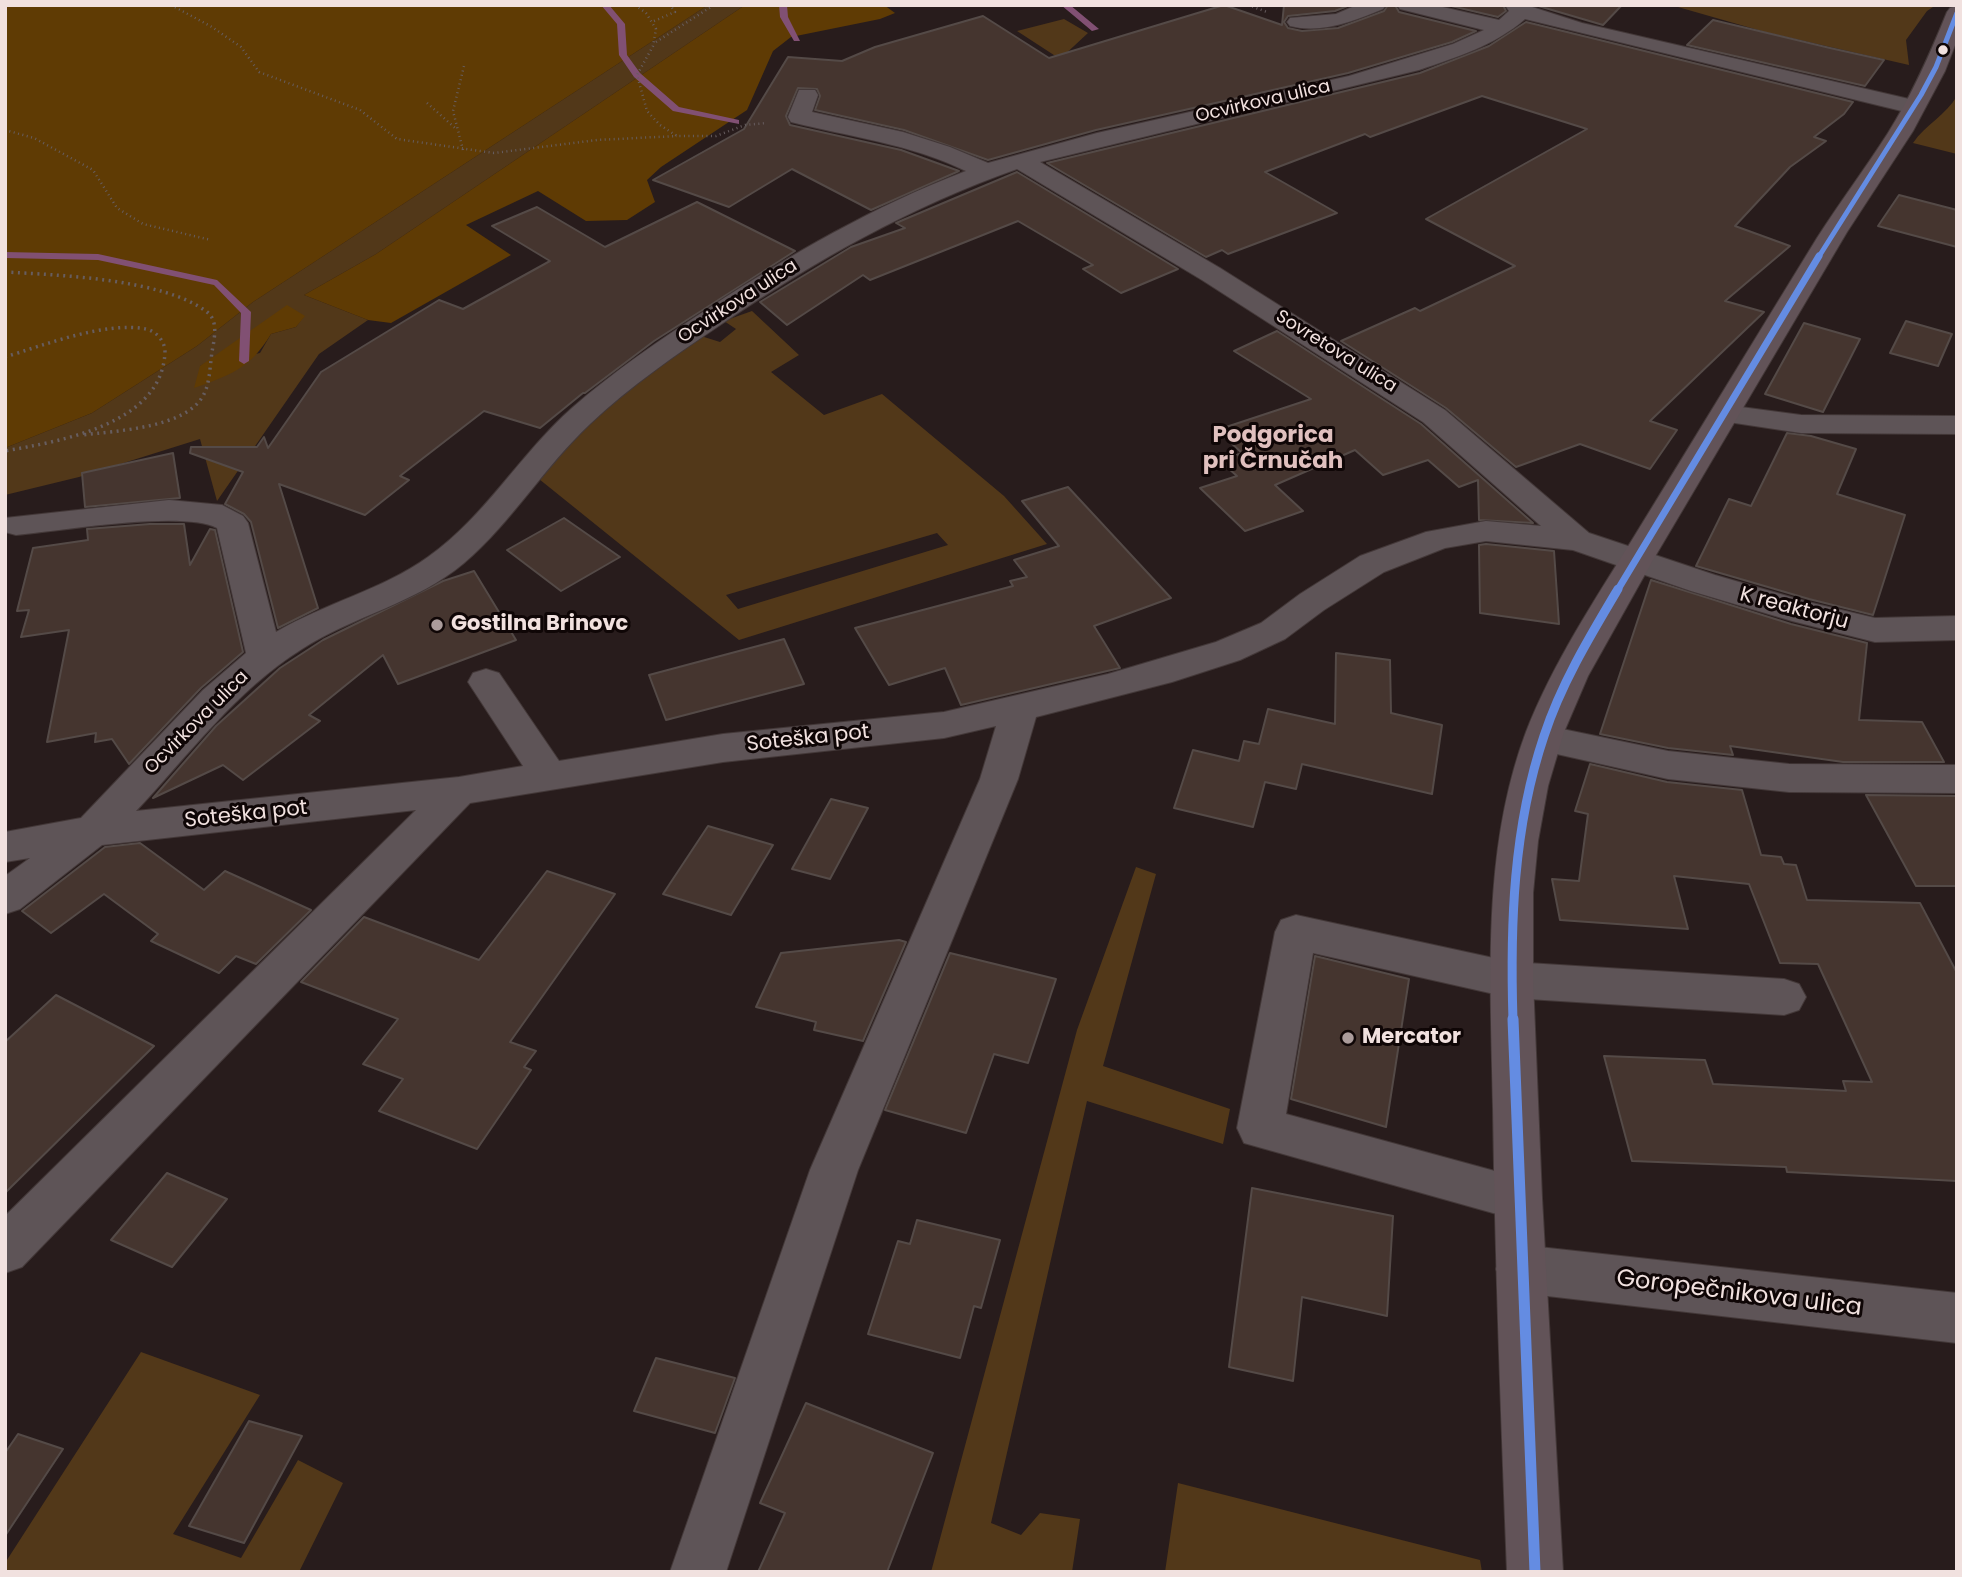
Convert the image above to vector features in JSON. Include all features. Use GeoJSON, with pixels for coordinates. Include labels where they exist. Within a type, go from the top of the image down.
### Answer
{"type":"FeatureCollection","features":[{"type":"Feature","properties":{"kind":"main road"},"geometry":{"type":"LineString","coordinates":[[1535,1572],[1518,1198],[1512,980],[1513,893],[1518,841],[1529,786],[1543,738],[1570,676],[1636,560],[1834,232],[1901,131],[1934,71],[1954,20]]}},
{"type":"Feature","properties":{"kind":"street"},"geometry":{"type":"LineString","coordinates":[[1297,22],[1339,20],[1376,5]]}},
{"type":"Feature","properties":{"kind":"street"},"geometry":{"type":"LineString","coordinates":[[1407,5],[1513,15],[1914,107]]}},
{"type":"Feature","properties":{"kind":"street","name":"Ocvirkova ulica"},"geometry":{"type":"LineString","coordinates":[[5,898],[92,831],[230,686],[265,657],[327,620],[398,589],[439,566],[470,539],[567,429],[621,384],[723,311],[829,244],[986,172],[1168,123],[1303,94],[1401,68],[1459,49],[1513,15]]}},
{"type":"Feature","properties":{"kind":"street"},"geometry":{"type":"LineString","coordinates":[[803,106],[871,131],[924,145],[960,158],[986,172]]}},
{"type":"Feature","properties":{"kind":"street","name":"Sovretova ulica"},"geometry":{"type":"LineString","coordinates":[[1020,161],[1211,274],[1434,416],[1577,540],[1636,560]]}},
{"type":"Feature","properties":{"kind":"street"},"geometry":{"type":"LineString","coordinates":[[1726,414],[1815,425],[1957,425]]}},
{"type":"Feature","properties":{"kind":"street"},"geometry":{"type":"LineString","coordinates":[[16,525],[169,510],[211,512],[232,523],[265,657]]}},
{"type":"Feature","properties":{"kind":"street","name":"Soteška pot"},"geometry":{"type":"LineString","coordinates":[[5,847],[92,831],[458,791],[723,748],[944,724],[1020,709],[1172,670],[1252,641],[1273,631],[1312,602],[1372,564],[1438,539],[1486,531],[1577,540]]}},
{"type":"Feature","properties":{"kind":"street","name":"K reaktorju"},"geometry":{"type":"LineString","coordinates":[[1636,560],[1804,613],[1875,630],[1957,628]]}},
{"type":"Feature","properties":{"kind":"street"},"geometry":{"type":"LineString","coordinates":[[486,682],[549,775]]}},
{"type":"Feature","properties":{"kind":"street"},"geometry":{"type":"LineString","coordinates":[[698,1572],[834,1170],[999,779],[1020,709]]}},
{"type":"Feature","properties":{"kind":"street"},"geometry":{"type":"LineString","coordinates":[[1543,738],[1668,765],[1789,778],[1957,779]]}},
{"type":"Feature","properties":{"kind":"street"},"geometry":{"type":"LineString","coordinates":[[5,1250],[458,791]]}},
{"type":"Feature","properties":{"kind":"street"},"geometry":{"type":"LineString","coordinates":[[1518,1198],[1259,1128],[1296,932],[1512,980],[1784,997]]}},
{"type":"Feature","properties":{"kind":"street","name":"Goropečnikova ulica"},"geometry":{"type":"LineString","coordinates":[[1521,1269],[1957,1318]]}},
{"type":"Feature","properties":{"kind":"path"},"geometry":{"type":"LineString","coordinates":[[171,5],[212,27],[241,47],[259,72],[360,110],[397,139],[463,150],[506,152],[542,149],[597,139],[716,136],[803,106]]}},
{"type":"Feature","properties":{"kind":"path"},"geometry":{"type":"LineString","coordinates":[[635,5],[648,13],[654,21],[656,41]]}},
{"type":"Feature","properties":{"kind":"path"},"geometry":{"type":"LineString","coordinates":[[654,21],[675,12],[670,5]]}},
{"type":"Feature","properties":{"kind":"path"},"geometry":{"type":"LineString","coordinates":[[677,136],[660,125],[647,111],[637,75],[656,41],[714,5]]}},
{"type":"Feature","properties":{"kind":"path"},"geometry":{"type":"LineString","coordinates":[[463,150],[456,129],[454,101],[465,80],[464,66]]}},
{"type":"Feature","properties":{"kind":"path"},"geometry":{"type":"LineString","coordinates":[[427,103],[456,129]]}},
{"type":"Feature","properties":{"kind":"path"},"geometry":{"type":"LineString","coordinates":[[5,130],[34,138],[93,170],[117,208],[143,224],[211,240]]}},
{"type":"Feature","properties":{"kind":"path"},"geometry":{"type":"LineString","coordinates":[[5,272],[59,274],[179,296],[210,314],[216,329],[203,396],[190,411],[147,427],[82,435],[5,451]]}},
{"type":"Feature","properties":{"kind":"path"},"geometry":{"type":"LineString","coordinates":[[5,357],[72,338],[122,329],[148,329],[158,335],[165,345],[164,372],[146,397],[123,418],[82,435]]}},
{"type":"Feature","properties":{"kind":"shaded area"},"geometry":{"type":"Polygon","coordinates":[[[5,5],[708,5],[253,302],[197,346],[92,413],[5,448],[5,5]]]}},
{"type":"Feature","properties":{"kind":"shaded area"},"geometry":{"type":"Polygon","coordinates":[[[708,5],[745,5],[376,254],[304,295],[368,320],[319,354],[217,501],[200,439],[79,477],[5,495],[5,448],[92,413],[197,346],[253,302],[708,5]],[[304,316],[200,366],[260,353],[271,334],[296,327],[304,316]]]}},
{"type":"Feature","properties":{"kind":"shaded area"},"geometry":{"type":"Polygon","coordinates":[[[745,5],[884,5],[895,13],[880,19],[791,37],[773,51],[747,110],[661,167],[647,180],[655,202],[627,220],[586,221],[538,191],[466,225],[511,255],[391,323],[368,320],[304,295],[376,254],[745,5]]]}},
{"type":"Feature","properties":{"kind":"shaded area"},"geometry":{"type":"Polygon","coordinates":[[[1671,5],[1936,5],[1927,11],[1906,40],[1909,65],[1765,32],[1671,5]]]}},
{"type":"Feature","properties":{"kind":"shaded area"},"geometry":{"type":"Polygon","coordinates":[[[1064,19],[1088,33],[1060,59],[1017,31],[1064,19]]]}},
{"type":"Feature","properties":{"kind":"shaded area"},"geometry":{"type":"Polygon","coordinates":[[[1957,96],[1957,154],[1913,143],[1947,109],[1957,96]]]}},
{"type":"Feature","properties":{"kind":"shaded area"},"geometry":{"type":"Polygon","coordinates":[[[287,305],[305,316],[296,327],[271,334],[247,363],[194,388],[200,366],[287,305]]]}},
{"type":"Feature","properties":{"kind":"shaded area"},"geometry":{"type":"Polygon","coordinates":[[[752,311],[799,355],[771,372],[824,415],[882,394],[1004,496],[1047,544],[739,640],[539,479],[596,415],[701,336],[720,342],[736,329],[724,321],[752,311]],[[937,533],[726,595],[738,609],[948,545],[937,533]]]}},
{"type":"Feature","properties":{"kind":"shaded area"},"geometry":{"type":"Polygon","coordinates":[[[1136,867],[1156,874],[1103,1066],[1230,1109],[1223,1144],[1087,1101],[991,1523],[1021,1535],[1040,1513],[1080,1519],[1072,1572],[931,1572],[1077,1030],[1136,867]]]}},
{"type":"Feature","properties":{"kind":"shaded area"},"geometry":{"type":"Polygon","coordinates":[[[141,1352],[260,1395],[173,1534],[241,1558],[298,1460],[343,1483],[299,1572],[5,1572],[5,1563],[141,1352]]]}},
{"type":"Feature","properties":{"kind":"shaded area"},"geometry":{"type":"Polygon","coordinates":[[[1178,1483],[1480,1560],[1482,1572],[1165,1572],[1178,1483]]]}},
{"type":"Feature","properties":{"kind":"building"},"geometry":{"type":"Polygon","coordinates":[[[1224,5],[1282,25],[1284,5],[1350,5],[1335,11],[1288,16],[1284,22],[1288,28],[1302,31],[1338,28],[1384,11],[1388,5],[1395,5],[1399,12],[1476,31],[1452,42],[1348,73],[1096,130],[988,160],[904,130],[815,110],[820,96],[817,89],[798,88],[786,116],[790,125],[901,150],[959,171],[871,210],[792,169],[729,207],[653,180],[744,129],[788,57],[842,61],[875,47],[983,16],[1049,58],[1224,5]]]}},
{"type":"Feature","properties":{"kind":"building"},"geometry":{"type":"Polygon","coordinates":[[[1447,5],[1503,5],[1506,11],[1498,17],[1447,5]]]}},
{"type":"Feature","properties":{"kind":"building"},"geometry":{"type":"Polygon","coordinates":[[[1535,5],[1622,5],[1603,25],[1535,5]]]}},
{"type":"Feature","properties":{"kind":"building"},"geometry":{"type":"Polygon","coordinates":[[[1713,20],[1884,60],[1865,86],[1687,45],[1713,20]]]}},
{"type":"Feature","properties":{"kind":"building"},"geometry":{"type":"Polygon","coordinates":[[[1526,22],[1853,102],[1844,114],[1814,137],[1826,141],[1790,167],[1735,226],[1790,246],[1725,301],[1764,312],[1650,421],[1677,430],[1650,469],[1580,444],[1516,467],[1446,408],[1341,341],[1415,308],[1420,311],[1515,266],[1426,219],[1587,129],[1482,96],[1370,137],[1365,134],[1265,172],[1337,213],[1228,254],[1222,250],[1206,257],[1047,163],[1420,73],[1489,46],[1526,22]]]}},
{"type":"Feature","properties":{"kind":"building"},"geometry":{"type":"Polygon","coordinates":[[[1017,172],[1178,269],[1121,293],[1083,269],[1093,265],[1018,221],[870,280],[863,275],[787,325],[760,302],[851,247],[905,228],[896,223],[1017,172]]]}},
{"type":"Feature","properties":{"kind":"building"},"geometry":{"type":"Polygon","coordinates":[[[1899,195],[1957,210],[1957,247],[1878,226],[1899,195]]]}},
{"type":"Feature","properties":{"kind":"building"},"geometry":{"type":"Polygon","coordinates":[[[697,202],[795,251],[654,341],[540,428],[484,411],[400,476],[409,480],[365,515],[279,484],[318,608],[278,628],[251,522],[244,514],[225,504],[243,472],[190,453],[191,447],[257,447],[264,437],[268,448],[321,372],[439,300],[463,309],[550,261],[492,226],[537,207],[605,247],[697,202]]]}},
{"type":"Feature","properties":{"kind":"building"},"geometry":{"type":"Polygon","coordinates":[[[1906,321],[1952,334],[1938,366],[1890,353],[1906,321]]]}},
{"type":"Feature","properties":{"kind":"building"},"geometry":{"type":"Polygon","coordinates":[[[1804,323],[1860,339],[1823,412],[1765,394],[1804,323]]]}},
{"type":"Feature","properties":{"kind":"building"},"geometry":{"type":"Polygon","coordinates":[[[1277,331],[1421,424],[1533,523],[1479,520],[1478,480],[1459,487],[1428,460],[1383,475],[1355,450],[1275,485],[1303,511],[1245,531],[1200,488],[1237,476],[1220,461],[1242,453],[1217,430],[1311,399],[1234,351],[1277,331]]]}},
{"type":"Feature","properties":{"kind":"building"},"geometry":{"type":"Polygon","coordinates":[[[1787,433],[1811,436],[1856,449],[1837,494],[1905,515],[1873,615],[1696,566],[1729,499],[1751,506],[1787,433]]]}},
{"type":"Feature","properties":{"kind":"building"},"geometry":{"type":"Polygon","coordinates":[[[173,453],[180,498],[85,507],[82,473],[173,453]]]}},
{"type":"Feature","properties":{"kind":"building"},"geometry":{"type":"Polygon","coordinates":[[[1068,487],[1171,598],[1094,626],[1120,668],[961,705],[945,668],[889,685],[855,628],[1013,586],[1010,581],[1027,577],[1014,560],[1059,546],[1022,501],[1068,487]]]}},
{"type":"Feature","properties":{"kind":"building"},"geometry":{"type":"Polygon","coordinates":[[[564,518],[620,557],[561,591],[507,550],[564,518]]]}},
{"type":"Feature","properties":{"kind":"building"},"geometry":{"type":"Polygon","coordinates":[[[184,524],[190,565],[210,529],[215,530],[243,652],[201,688],[129,764],[112,739],[95,742],[96,733],[47,742],[69,630],[21,637],[29,610],[17,611],[33,548],[88,540],[87,529],[184,524]]]}},
{"type":"Feature","properties":{"kind":"building"},"geometry":{"type":"Polygon","coordinates":[[[1479,545],[1554,551],[1559,624],[1480,613],[1479,545]]]}},
{"type":"Feature","properties":{"kind":"building"},"geometry":{"type":"Polygon","coordinates":[[[474,571],[516,640],[398,684],[383,655],[309,715],[320,721],[243,780],[223,765],[153,798],[216,726],[280,668],[323,640],[443,581],[474,571]]]}},
{"type":"Feature","properties":{"kind":"building"},"geometry":{"type":"Polygon","coordinates":[[[1651,580],[1791,624],[1867,643],[1859,720],[1922,722],[1944,762],[1843,762],[1730,746],[1733,755],[1668,748],[1600,734],[1651,580]]]}},
{"type":"Feature","properties":{"kind":"building"},"geometry":{"type":"Polygon","coordinates":[[[784,639],[804,684],[666,720],[649,675],[784,639]]]}},
{"type":"Feature","properties":{"kind":"building"},"geometry":{"type":"Polygon","coordinates":[[[1336,653],[1390,660],[1391,713],[1442,725],[1432,794],[1302,764],[1296,789],[1265,782],[1253,827],[1174,808],[1193,750],[1239,761],[1244,741],[1259,744],[1268,709],[1335,724],[1336,653]]]}},
{"type":"Feature","properties":{"kind":"building"},"geometry":{"type":"Polygon","coordinates":[[[1590,764],[1667,782],[1742,790],[1761,855],[1781,857],[1784,864],[1796,865],[1807,900],[1920,903],[1957,973],[1957,1181],[1787,1172],[1786,1167],[1632,1161],[1604,1056],[1705,1060],[1713,1084],[1846,1091],[1843,1081],[1872,1082],[1818,964],[1780,963],[1749,884],[1674,876],[1688,929],[1560,920],[1552,879],[1579,881],[1588,814],[1575,811],[1590,764]]]}},
{"type":"Feature","properties":{"kind":"building"},"geometry":{"type":"Polygon","coordinates":[[[1866,795],[1957,796],[1957,886],[1916,886],[1866,795]]]}},
{"type":"Feature","properties":{"kind":"building"},"geometry":{"type":"Polygon","coordinates":[[[831,799],[868,808],[830,879],[792,869],[831,799]]]}},
{"type":"Feature","properties":{"kind":"building"},"geometry":{"type":"Polygon","coordinates":[[[708,826],[773,845],[731,915],[663,894],[708,826]]]}},
{"type":"Feature","properties":{"kind":"building"},"geometry":{"type":"Polygon","coordinates":[[[140,843],[204,890],[225,871],[311,910],[256,964],[236,956],[219,973],[151,941],[158,934],[104,894],[51,933],[22,911],[105,847],[140,843]]]}},
{"type":"Feature","properties":{"kind":"building"},"geometry":{"type":"Polygon","coordinates":[[[547,871],[615,894],[510,1042],[536,1051],[524,1067],[531,1070],[477,1149],[379,1111],[403,1079],[363,1064],[398,1019],[301,982],[364,917],[479,960],[547,871]]]}},
{"type":"Feature","properties":{"kind":"building"},"geometry":{"type":"Polygon","coordinates":[[[899,940],[906,942],[863,1041],[814,1030],[816,1022],[756,1007],[781,953],[899,940]]]}},
{"type":"Feature","properties":{"kind":"building"},"geometry":{"type":"Polygon","coordinates":[[[950,953],[1056,979],[1028,1063],[994,1054],[966,1133],[885,1110],[950,953]]]}},
{"type":"Feature","properties":{"kind":"building","name":"Mercator"},"geometry":{"type":"Polygon","coordinates":[[[1315,956],[1409,979],[1386,1127],[1291,1099],[1315,956]]]}},
{"type":"Feature","properties":{"kind":"building"},"geometry":{"type":"Polygon","coordinates":[[[56,995],[154,1046],[5,1193],[5,1042],[56,995]]]}},
{"type":"Feature","properties":{"kind":"building"},"geometry":{"type":"Polygon","coordinates":[[[167,1173],[227,1199],[172,1267],[111,1240],[167,1173]]]}},
{"type":"Feature","properties":{"kind":"building"},"geometry":{"type":"Polygon","coordinates":[[[1252,1188],[1393,1216],[1387,1316],[1302,1297],[1293,1381],[1229,1367],[1252,1188]]]}},
{"type":"Feature","properties":{"kind":"building"},"geometry":{"type":"Polygon","coordinates":[[[917,1220],[1000,1240],[981,1308],[974,1306],[960,1358],[868,1334],[898,1241],[910,1244],[917,1220]]]}},
{"type":"Feature","properties":{"kind":"building"},"geometry":{"type":"Polygon","coordinates":[[[656,1358],[735,1378],[715,1433],[634,1411],[656,1358]]]}},
{"type":"Feature","properties":{"kind":"building"},"geometry":{"type":"Polygon","coordinates":[[[806,1403],[933,1453],[887,1572],[758,1572],[785,1513],[760,1503],[806,1403]]]}},
{"type":"Feature","properties":{"kind":"building"},"geometry":{"type":"Polygon","coordinates":[[[249,1421],[302,1436],[244,1543],[189,1526],[249,1421]]]}},
{"type":"Feature","properties":{"kind":"building"},"geometry":{"type":"Polygon","coordinates":[[[18,1434],[63,1449],[5,1536],[5,1453],[18,1434]]]}},
{"type":"Feature","properties":{"kind":"waterway"},"geometry":{"type":"LineString","coordinates":[[605,5],[621,24],[623,55],[637,75],[676,109],[736,122]]}},
{"type":"Feature","properties":{"kind":"waterway"},"geometry":{"type":"LineString","coordinates":[[783,5],[784,17],[797,39]]}},
{"type":"Feature","properties":{"kind":"waterway"},"geometry":{"type":"LineString","coordinates":[[1065,5],[1095,29]]}},
{"type":"Feature","properties":{"kind":"waterway"},"geometry":{"type":"LineString","coordinates":[[5,255],[98,257],[217,283],[246,312],[244,361]]}},
{"type":"Feature","properties":{"kind":"transit line"},"geometry":{"type":"LineString","coordinates":[[1535,1572],[1512,968],[1516,874],[1521,827],[1531,781],[1554,709],[1593,632],[1787,307],[1921,95],[1936,67],[1957,13]]}},
{"type":"Feature","properties":{"kind":"place","name":"Gostilna Brinovc"},"geometry":{"type":"Point","coordinates":[437,625]}},
{"type":"Feature","properties":{"kind":"place","name":"Mercator"},"geometry":{"type":"Point","coordinates":[1348,1038]}},
{"type":"Feature","properties":{"kind":"district","name":"Podgorica pri Črnučah"},"geometry":{"type":"Point","coordinates":[1273,449]}}]}
